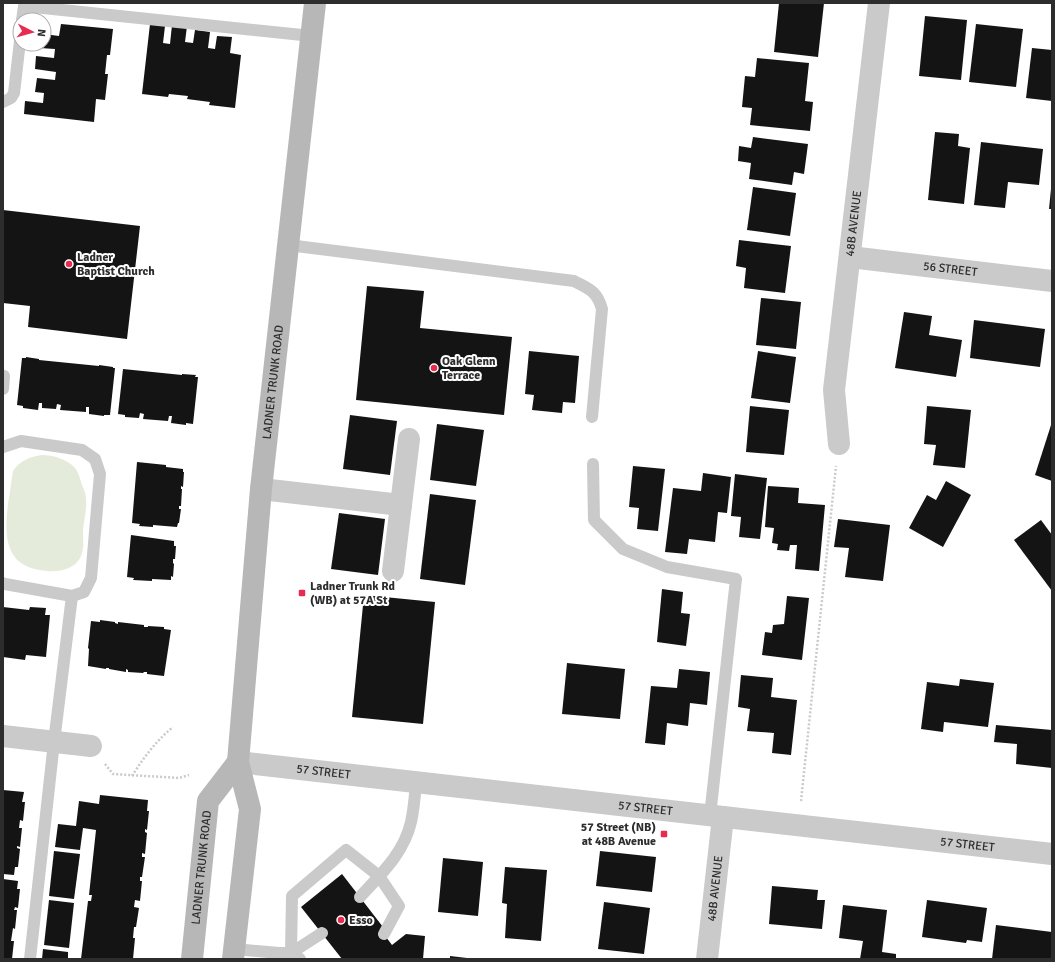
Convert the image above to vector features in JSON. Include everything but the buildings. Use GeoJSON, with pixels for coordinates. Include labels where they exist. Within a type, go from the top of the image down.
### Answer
{"type":"FeatureCollection","features":[{"type":"Feature","properties":{"kind":"main road","name":"LADNER TRUNK ROAD"},"geometry":{"type":"LineString","coordinates":[[233,954],[250,809],[238,762],[261,489],[315,3]]}},
{"type":"Feature","properties":{"kind":"main road","name":"LADNER TRUNK ROAD"},"geometry":{"type":"LineString","coordinates":[[192,959],[208,801],[238,762]]}},
{"type":"Feature","properties":{"kind":"street","name":"48B AVENUE"},"geometry":{"type":"LineString","coordinates":[[839,444],[834,390],[879,3]]}},
{"type":"Feature","properties":{"kind":"street","name":"56 STREET"},"geometry":{"type":"LineString","coordinates":[[850,257],[1052,281]]}},
{"type":"Feature","properties":{"kind":"street"},"geometry":{"type":"LineString","coordinates":[[393,571],[409,439]]}},
{"type":"Feature","properties":{"kind":"street"},"geometry":{"type":"LineString","coordinates":[[261,489],[401,505]]}},
{"type":"Feature","properties":{"kind":"street"},"geometry":{"type":"LineString","coordinates":[[3,736],[91,746]]}},
{"type":"Feature","properties":{"kind":"street","name":"57 STREET"},"geometry":{"type":"LineString","coordinates":[[238,762],[1052,854]]}},
{"type":"Feature","properties":{"kind":"street","name":"48B AVENUE"},"geometry":{"type":"LineString","coordinates":[[707,959],[717,817]]}},
{"type":"Feature","properties":{"kind":"lane"},"geometry":{"type":"LineString","coordinates":[[19,4],[312,36]]}},
{"type":"Feature","properties":{"kind":"lane"},"geometry":{"type":"LineString","coordinates":[[3,102],[12,98],[14,93],[19,52]]}},
{"type":"Feature","properties":{"kind":"lane"},"geometry":{"type":"LineString","coordinates":[[288,245],[574,281],[598,297],[602,309],[592,417]]}},
{"type":"Feature","properties":{"kind":"lane"},"geometry":{"type":"LineString","coordinates":[[3,389],[4,376]]}},
{"type":"Feature","properties":{"kind":"lane"},"geometry":{"type":"LineString","coordinates":[[3,447],[21,441],[82,450],[95,459],[100,474],[91,578],[84,592],[72,596],[4,584]]}},
{"type":"Feature","properties":{"kind":"lane"},"geometry":{"type":"LineString","coordinates":[[593,464],[594,520],[623,549],[667,567],[736,579],[717,817]]}},
{"type":"Feature","properties":{"kind":"lane"},"geometry":{"type":"LineString","coordinates":[[30,959],[72,596]]}},
{"type":"Feature","properties":{"kind":"lane"},"geometry":{"type":"LineString","coordinates":[[360,898],[395,858],[404,842],[411,822],[416,782]]}},
{"type":"Feature","properties":{"kind":"lane"},"geometry":{"type":"LineString","coordinates":[[295,956],[292,896],[346,850],[379,876],[399,906],[384,934]]}},
{"type":"Feature","properties":{"kind":"lane"},"geometry":{"type":"LineString","coordinates":[[295,956],[322,933]]}},
{"type":"Feature","properties":{"kind":"lane"},"geometry":{"type":"LineString","coordinates":[[233,954],[279,953],[295,956]]}},
{"type":"Feature","properties":{"kind":"path"},"geometry":{"type":"LineString","coordinates":[[798,825],[839,444]]}},
{"type":"Feature","properties":{"kind":"path"},"geometry":{"type":"LineString","coordinates":[[132,776],[148,750],[173,727]]}},
{"type":"Feature","properties":{"kind":"path"},"geometry":{"type":"LineString","coordinates":[[91,746],[113,774],[179,778],[189,775]]}},
{"type":"Feature","properties":{"kind":"green space"},"geometry":{"type":"Polygon","coordinates":[[[42,455],[60,458],[72,465],[78,472],[86,495],[82,554],[75,564],[60,571],[33,569],[23,564],[15,557],[10,549],[6,528],[13,471],[19,464],[26,460],[42,455]]]}},
{"type":"Feature","properties":{"kind":"place","name":"Ladner Baptist Church"},"geometry":{"type":"Point","coordinates":[69,264]}},
{"type":"Feature","properties":{"kind":"place","name":"Oak Glenn Terrace"},"geometry":{"type":"Point","coordinates":[434,368]}},
{"type":"Feature","properties":{"kind":"place","name":"Ladner Trunk Rd (WB) at 57A St"},"geometry":{"type":"Point","coordinates":[302,593]}},
{"type":"Feature","properties":{"kind":"place","name":"57 Street (NB) at 48B Avenue"},"geometry":{"type":"Point","coordinates":[664,834]}},
{"type":"Feature","properties":{"kind":"place","name":"Esso"},"geometry":{"type":"Point","coordinates":[341,920]}}]}
